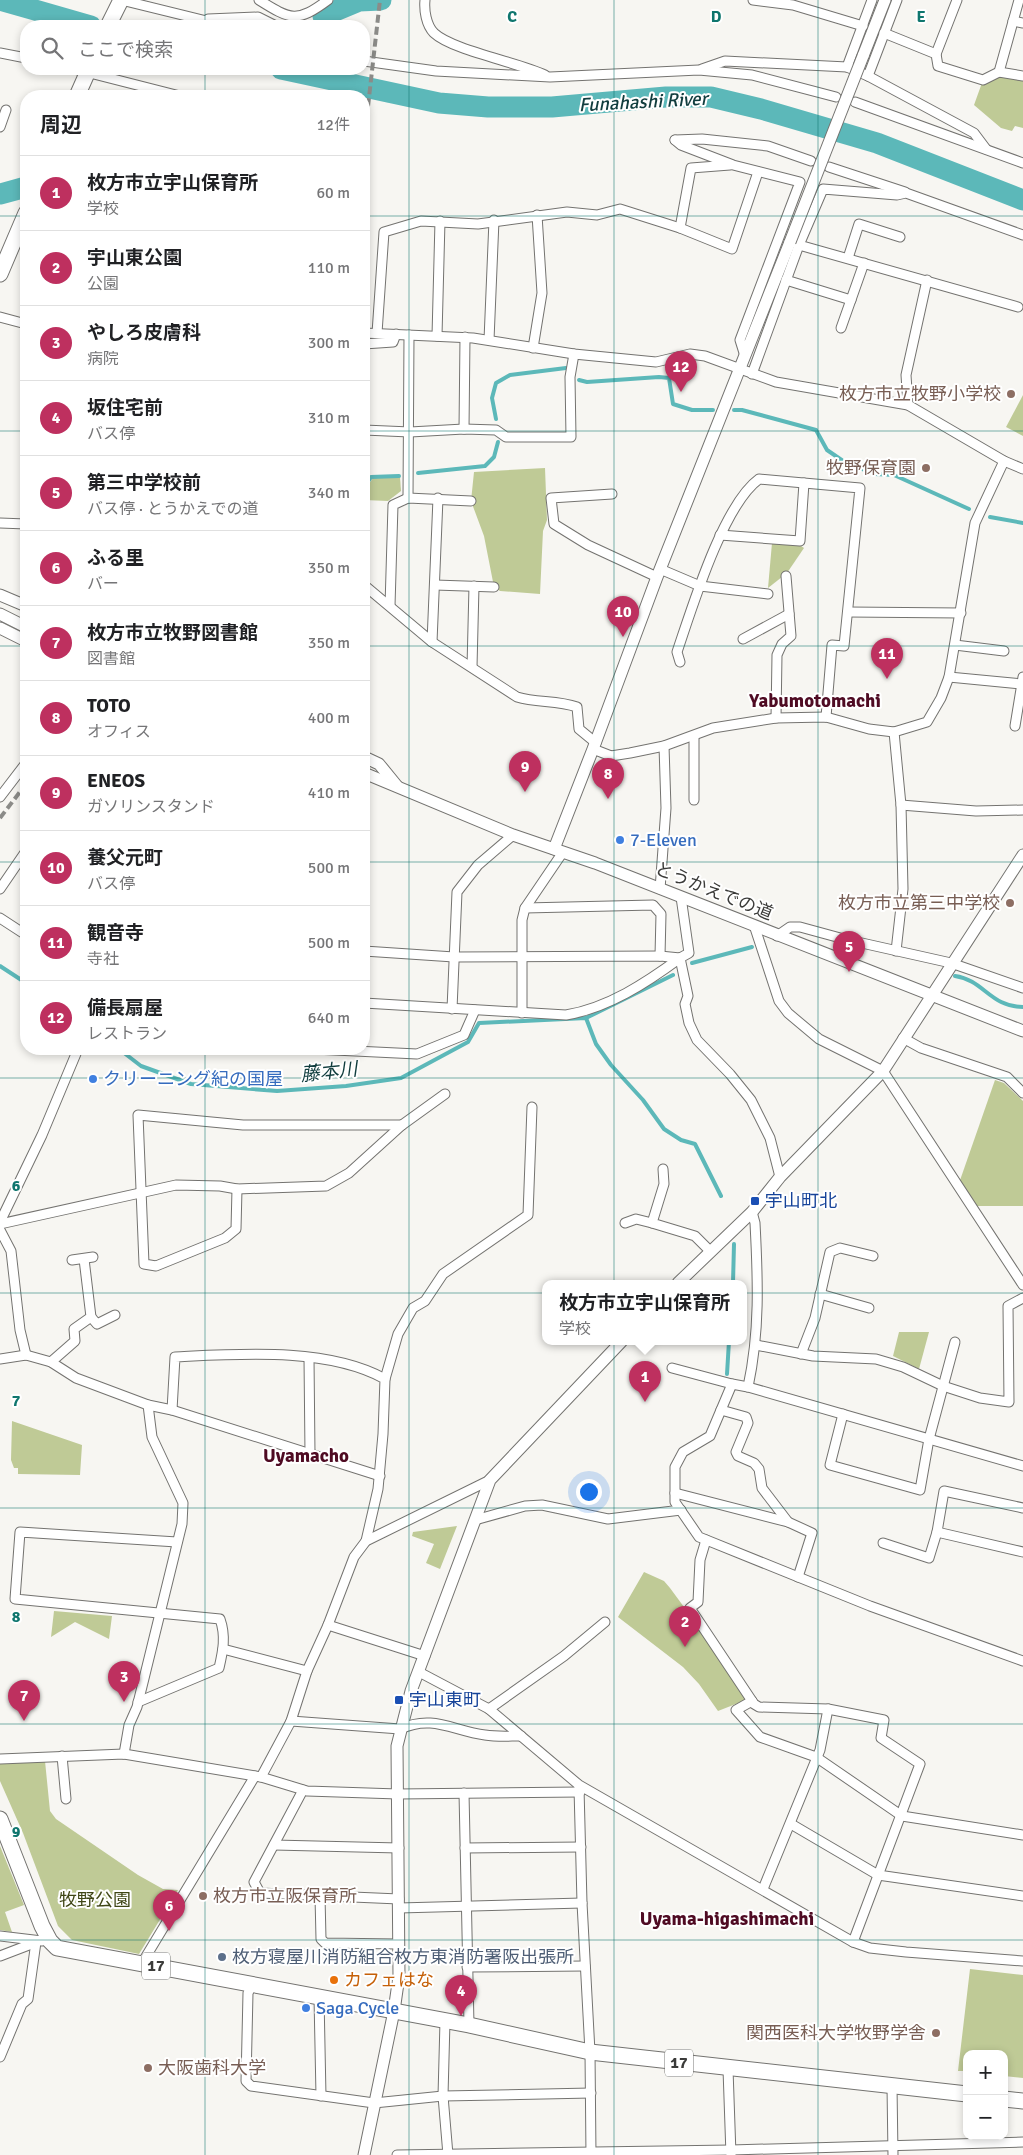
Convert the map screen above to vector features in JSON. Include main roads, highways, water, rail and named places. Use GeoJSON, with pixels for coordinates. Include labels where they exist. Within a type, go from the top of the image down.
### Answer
{"type":"FeatureCollection","features":[{"type":"Feature","properties":{"kind":"main road"},"geometry":{"type":"LineString","coordinates":[[78,90],[82,75]]}},
{"type":"Feature","properties":{"kind":"main road"},"geometry":{"type":"LineString","coordinates":[[0,274],[20,227]]}},
{"type":"Feature","properties":{"kind":"main road","name":"17"},"geometry":{"type":"LineString","coordinates":[[0,1819],[42,1926],[43,1941],[57,1948],[468,2025],[590,2052],[728,2069],[963,2094]]}},
{"type":"Feature","properties":{"kind":"main road"},"geometry":{"type":"LineString","coordinates":[[1008,2099],[1023,2101]]}},
{"type":"Feature","properties":{"kind":"waterway","name":"Funahashi River"},"geometry":{"type":"LineString","coordinates":[[0,0],[70,20]]}},
{"type":"Feature","properties":{"kind":"waterway"},"geometry":{"type":"LineString","coordinates":[[323,16],[359,1],[381,0]]}},
{"type":"Feature","properties":{"kind":"waterway","name":"Funahashi River"},"geometry":{"type":"LineString","coordinates":[[309,75],[439,103],[488,107],[552,107],[666,97],[711,97],[761,109],[877,143],[1023,200]]}},
{"type":"Feature","properties":{"kind":"waterway"},"geometry":{"type":"LineString","coordinates":[[0,194],[20,189]]}},
{"type":"Feature","properties":{"kind":"waterway"},"geometry":{"type":"LineString","coordinates":[[496,419],[492,398],[496,383],[510,375],[566,368]]}},
{"type":"Feature","properties":{"kind":"waterway"},"geometry":{"type":"LineString","coordinates":[[579,380],[587,382],[669,378],[673,404],[692,410],[713,410]]}},
{"type":"Feature","properties":{"kind":"waterway"},"geometry":{"type":"LineString","coordinates":[[734,410],[742,410],[816,430],[827,450],[846,463],[875,474],[894,475],[969,509]]}},
{"type":"Feature","properties":{"kind":"waterway"},"geometry":{"type":"LineString","coordinates":[[418,473],[485,466],[494,457],[498,442]]}},
{"type":"Feature","properties":{"kind":"waterway"},"geometry":{"type":"LineString","coordinates":[[370,478],[399,476]]}},
{"type":"Feature","properties":{"kind":"waterway"},"geometry":{"type":"LineString","coordinates":[[990,517],[1023,523]]}},
{"type":"Feature","properties":{"kind":"waterway","name":"藤本川"},"geometry":{"type":"LineString","coordinates":[[692,963],[752,947]]}},
{"type":"Feature","properties":{"kind":"waterway"},"geometry":{"type":"LineString","coordinates":[[0,966],[20,979]]}},
{"type":"Feature","properties":{"kind":"waterway","name":"藤本川"},"geometry":{"type":"LineString","coordinates":[[586,1018],[673,975]]}},
{"type":"Feature","properties":{"kind":"waterway"},"geometry":{"type":"LineString","coordinates":[[955,976],[965,978],[1003,1003],[1023,1007]]}},
{"type":"Feature","properties":{"kind":"waterway"},"geometry":{"type":"LineString","coordinates":[[127,1055],[141,1066],[191,1084],[277,1091],[346,1086],[401,1078],[468,1042],[479,1023],[586,1018],[596,1044],[611,1065],[643,1100],[664,1129],[681,1140],[695,1144],[721,1196]]}},
{"type":"Feature","properties":{"kind":"waterway"},"geometry":{"type":"LineString","coordinates":[[733,1280],[734,1244]]}},
{"type":"Feature","properties":{"kind":"waterway"},"geometry":{"type":"LineString","coordinates":[[727,1374],[729,1345]]}},
{"type":"Feature","properties":{"kind":"railway"},"geometry":{"type":"LineString","coordinates":[[370,90],[380,0]]}},
{"type":"Feature","properties":{"kind":"railway"},"geometry":{"type":"LineString","coordinates":[[0,818],[20,792]]}},
{"type":"Feature","properties":{"kind":"place","name":"備長扇屋"},"geometry":{"type":"Point","coordinates":[681,392]}},
{"type":"Feature","properties":{"kind":"place","name":"枚方市立牧野小学校"},"geometry":{"type":"Point","coordinates":[1011,394]}},
{"type":"Feature","properties":{"kind":"place","name":"牧野保育園"},"geometry":{"type":"Point","coordinates":[926,468]}},
{"type":"Feature","properties":{"kind":"place","name":"養父元町"},"geometry":{"type":"Point","coordinates":[623,637]}},
{"type":"Feature","properties":{"kind":"place","name":"観音寺"},"geometry":{"type":"Point","coordinates":[887,679]}},
{"type":"Feature","properties":{"kind":"place","name":"ENEOS"},"geometry":{"type":"Point","coordinates":[525,792]}},
{"type":"Feature","properties":{"kind":"place","name":"TOTO"},"geometry":{"type":"Point","coordinates":[608,799]}},
{"type":"Feature","properties":{"kind":"place","name":"7-Eleven"},"geometry":{"type":"Point","coordinates":[620,840]}},
{"type":"Feature","properties":{"kind":"place","name":"枚方市立第三中学校"},"geometry":{"type":"Point","coordinates":[1010,903]}},
{"type":"Feature","properties":{"kind":"place","name":"第三中学校前"},"geometry":{"type":"Point","coordinates":[849,972]}},
{"type":"Feature","properties":{"kind":"place","name":"クリーニング紀の国屋"},"geometry":{"type":"Point","coordinates":[93,1079]}},
{"type":"Feature","properties":{"kind":"place","name":"宇山町北"},"geometry":{"type":"Point","coordinates":[755,1201]}},
{"type":"Feature","properties":{"kind":"place","name":"枚方市立宇山保育所"},"geometry":{"type":"Point","coordinates":[645,1402]}},
{"type":"Feature","properties":{"kind":"place","name":"宇山東公園"},"geometry":{"type":"Point","coordinates":[685,1647]}},
{"type":"Feature","properties":{"kind":"place","name":"宇山東町"},"geometry":{"type":"Point","coordinates":[399,1700]}},
{"type":"Feature","properties":{"kind":"place","name":"やしろ皮膚科"},"geometry":{"type":"Point","coordinates":[124,1702]}},
{"type":"Feature","properties":{"kind":"place","name":"枚方市立牧野図書館"},"geometry":{"type":"Point","coordinates":[24,1721]}},
{"type":"Feature","properties":{"kind":"place","name":"枚方市立阪保育所"},"geometry":{"type":"Point","coordinates":[203,1896]}},
{"type":"Feature","properties":{"kind":"place","name":"ふる里"},"geometry":{"type":"Point","coordinates":[169,1931]}},
{"type":"Feature","properties":{"kind":"place","name":"枚方寝屋川消防組合枚方東消防署阪出張所"},"geometry":{"type":"Point","coordinates":[222,1957]}},
{"type":"Feature","properties":{"kind":"place","name":"カフェはな"},"geometry":{"type":"Point","coordinates":[334,1980]}},
{"type":"Feature","properties":{"kind":"place","name":"Saga Cycle"},"geometry":{"type":"Point","coordinates":[306,2008]}},
{"type":"Feature","properties":{"kind":"place","name":"坂住宅前"},"geometry":{"type":"Point","coordinates":[461,2016]}},
{"type":"Feature","properties":{"kind":"place","name":"関西医科大学牧野学舎"},"geometry":{"type":"Point","coordinates":[936,2033]}},
{"type":"Feature","properties":{"kind":"place","name":"大阪歯科大学"},"geometry":{"type":"Point","coordinates":[148,2068]}},
{"type":"Feature","properties":{"kind":"district","name":"Yabumotomachi"},"geometry":{"type":"Point","coordinates":[815,701]}},
{"type":"Feature","properties":{"kind":"district","name":"Uyamacho"},"geometry":{"type":"Point","coordinates":[306,1456]}},
{"type":"Feature","properties":{"kind":"district","name":"Uyama-higashimachi"},"geometry":{"type":"Point","coordinates":[727,1919]}},
{"type":"Feature","properties":{"kind":"park label","name":"牧野公園"},"geometry":{"type":"Point","coordinates":[95,1900]}}]}
